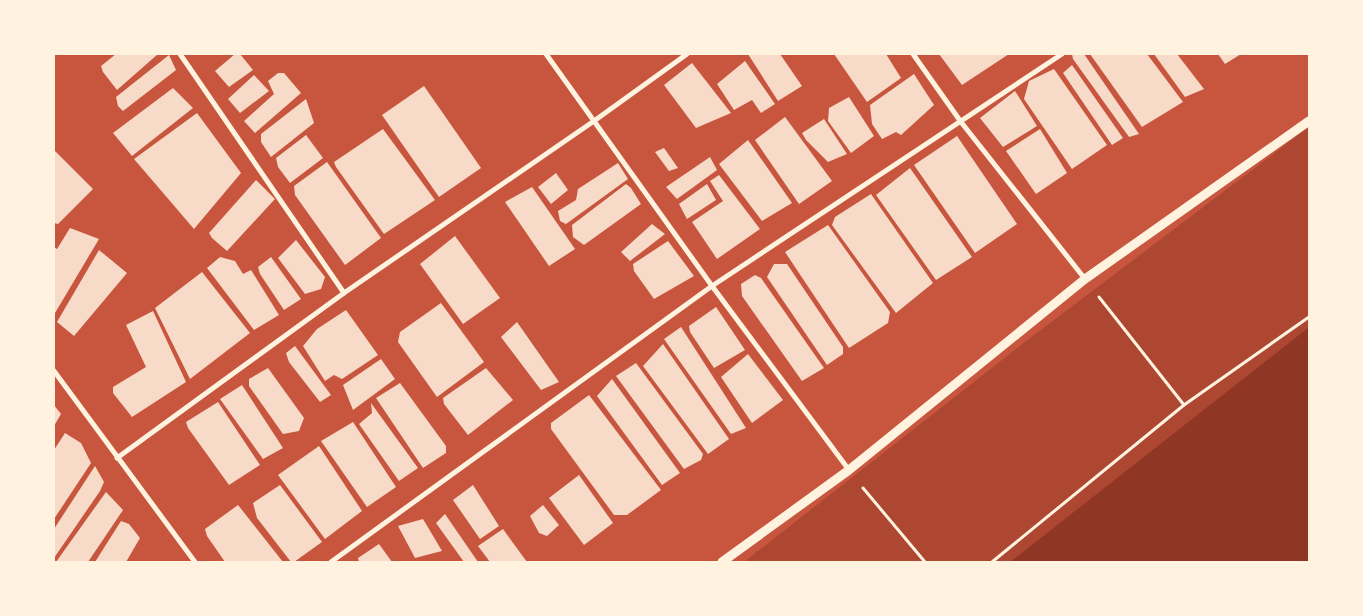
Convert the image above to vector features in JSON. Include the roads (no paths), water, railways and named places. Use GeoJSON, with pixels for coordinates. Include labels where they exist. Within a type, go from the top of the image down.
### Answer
{"type":"FeatureCollection","features":[{"type":"Feature","properties":{"kind":"street"},"geometry":{"type":"LineString","coordinates":[[180,54],[344,292]]}},
{"type":"Feature","properties":{"kind":"street"},"geometry":{"type":"LineString","coordinates":[[546,54],[712,286],[849,470]]}},
{"type":"Feature","properties":{"kind":"street"},"geometry":{"type":"LineString","coordinates":[[117,458],[344,292],[594,121],[687,54]]}},
{"type":"Feature","properties":{"kind":"street"},"geometry":{"type":"LineString","coordinates":[[913,54],[960,122],[1084,279]]}},
{"type":"Feature","properties":{"kind":"street"},"geometry":{"type":"LineString","coordinates":[[331,562],[712,286],[1062,54]]}},
{"type":"Feature","properties":{"kind":"street"},"geometry":{"type":"LineString","coordinates":[[722,562],[849,470],[1084,279],[1309,121]]}},
{"type":"Feature","properties":{"kind":"street"},"geometry":{"type":"LineString","coordinates":[[54,371],[195,562]]}}]}
